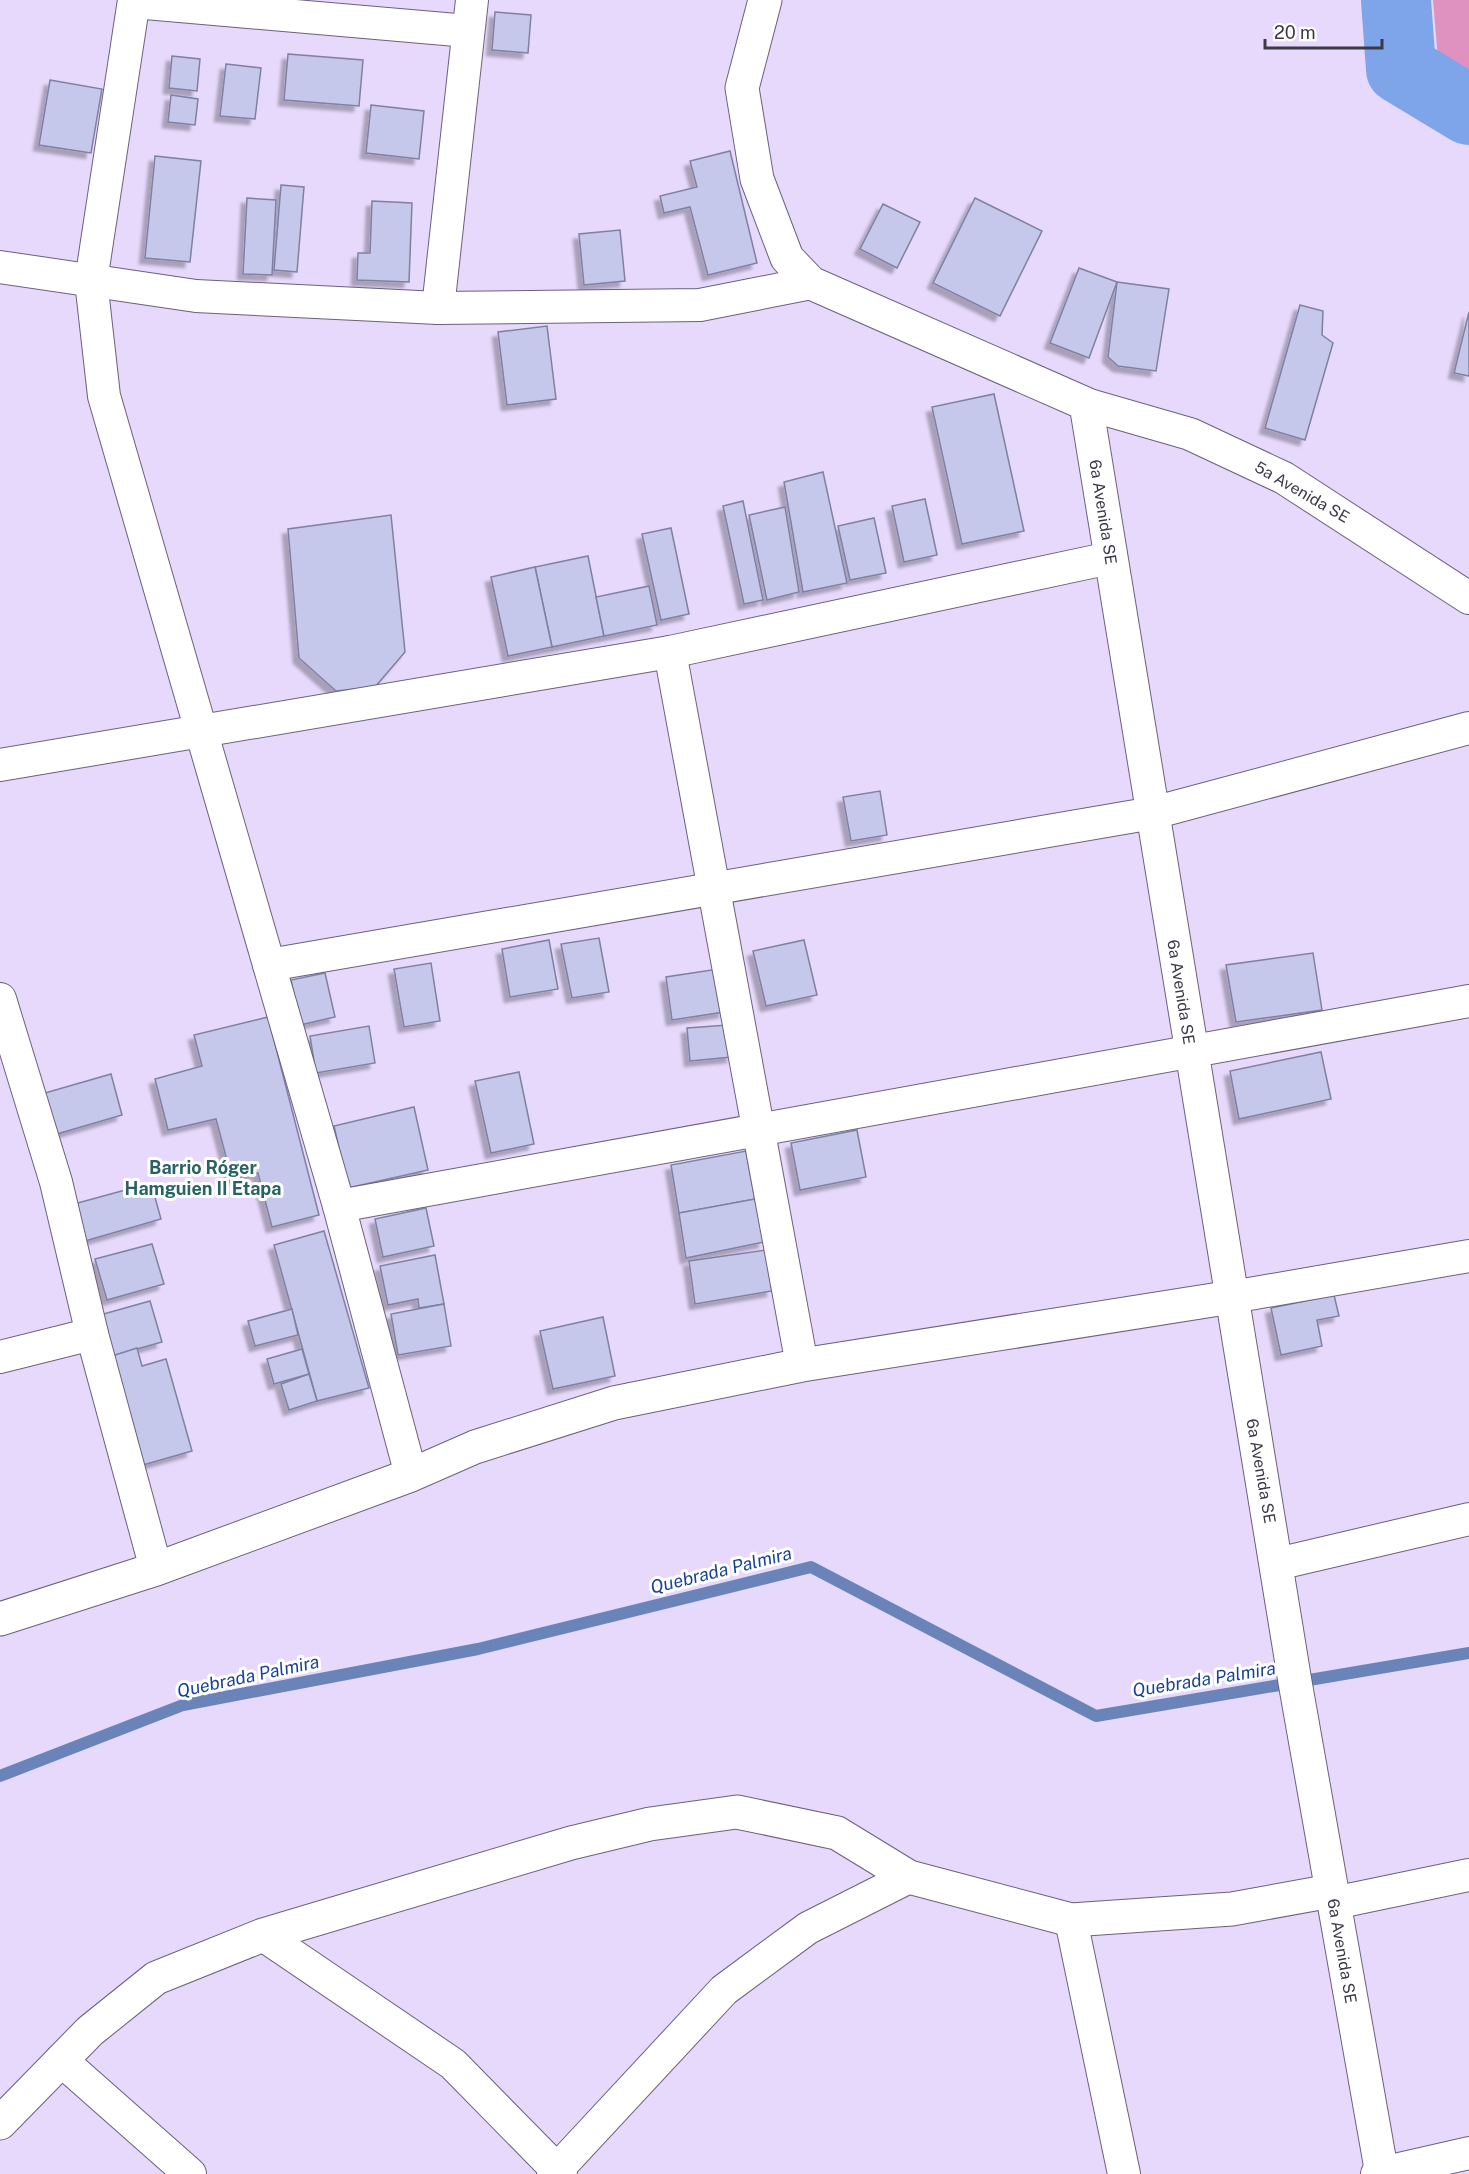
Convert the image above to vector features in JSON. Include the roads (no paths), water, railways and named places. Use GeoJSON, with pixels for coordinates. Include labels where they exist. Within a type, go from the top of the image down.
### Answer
{"type":"FeatureCollection","features":[{"type":"Feature","properties":{"kind":"street"},"geometry":{"type":"LineString","coordinates":[[438,308],[472,0]]}},
{"type":"Feature","properties":{"kind":"street"},"geometry":{"type":"LineString","coordinates":[[765,0],[742,88],[757,178],[787,258],[811,283],[1086,404]]}},
{"type":"Feature","properties":{"kind":"street"},"geometry":{"type":"LineString","coordinates":[[411,1475],[339,1206],[204,732],[104,396],[92,281],[134,1],[468,31]]}},
{"type":"Feature","properties":{"kind":"street"},"geometry":{"type":"LineString","coordinates":[[0,267],[196,296],[438,308],[700,305],[811,283]]}},
{"type":"Feature","properties":{"kind":"street","name":"6a Avenida SE"},"geometry":{"type":"LineString","coordinates":[[1086,404],[1190,1052],[1380,2174]]}},
{"type":"Feature","properties":{"kind":"street","name":"5a Avenida SE"},"geometry":{"type":"LineString","coordinates":[[1086,404],[1190,434],[1284,478],[1469,598]]}},
{"type":"Feature","properties":{"kind":"street"},"geometry":{"type":"LineString","coordinates":[[0,765],[670,652],[1110,558]]}},
{"type":"Feature","properties":{"kind":"street"},"geometry":{"type":"LineString","coordinates":[[670,652],[802,1365]]}},
{"type":"Feature","properties":{"kind":"street"},"geometry":{"type":"LineString","coordinates":[[269,965],[1153,813],[1469,728]]}},
{"type":"Feature","properties":{"kind":"street"},"geometry":{"type":"LineString","coordinates":[[339,1206],[1469,1001]]}},
{"type":"Feature","properties":{"kind":"street"},"geometry":{"type":"LineString","coordinates":[[1,1010],[56,1182],[92,1334],[156,1569]]}},
{"type":"Feature","properties":{"kind":"street"},"geometry":{"type":"LineString","coordinates":[[0,1619],[156,1569],[411,1475],[475,1447],[614,1403],[802,1365],[1232,1297],[1469,1256]]}},
{"type":"Feature","properties":{"kind":"street"},"geometry":{"type":"LineString","coordinates":[[0,1357],[92,1334]]}},
{"type":"Feature","properties":{"kind":"street"},"geometry":{"type":"LineString","coordinates":[[1277,1564],[1469,1519]]}},
{"type":"Feature","properties":{"kind":"street"},"geometry":{"type":"LineString","coordinates":[[0,2123],[90,2031],[156,1978],[263,1935],[571,1843],[650,1824],[737,1812],[837,1833],[909,1877],[1071,1920],[1232,1910],[1333,1897],[1469,1875]]}},
{"type":"Feature","properties":{"kind":"street"},"geometry":{"type":"LineString","coordinates":[[263,1935],[453,2064],[557,2173],[724,1990],[808,1928],[909,1877]]}},
{"type":"Feature","properties":{"kind":"street"},"geometry":{"type":"LineString","coordinates":[[1071,1920],[1124,2174]]}},
{"type":"Feature","properties":{"kind":"street"},"geometry":{"type":"LineString","coordinates":[[61,2060],[190,2174]]}},
{"type":"Feature","properties":{"kind":"street"},"geometry":{"type":"LineString","coordinates":[[1380,2174],[1469,2153]]}},
{"type":"Feature","properties":{"kind":"waterway"},"geometry":{"type":"LineString","coordinates":[[1396,0],[1401,69],[1469,110]]}},
{"type":"Feature","properties":{"kind":"waterway","name":"Quebrada Palmira"},"geometry":{"type":"LineString","coordinates":[[0,1776],[183,1705],[478,1649],[811,1567],[1096,1716],[1469,1653]]}},
{"type":"Feature","properties":{"kind":"district","name":"Barrio Róger Hamguien II Etapa"},"geometry":{"type":"Point","coordinates":[203,1177]}}]}
